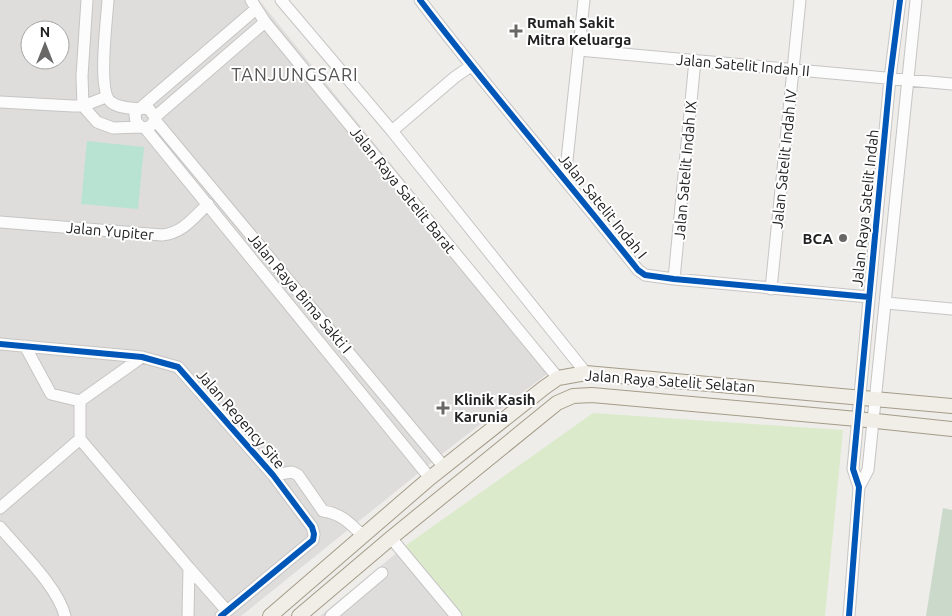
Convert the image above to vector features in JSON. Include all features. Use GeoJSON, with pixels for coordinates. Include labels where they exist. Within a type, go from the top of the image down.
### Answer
{"type":"FeatureCollection","features":[{"type":"Feature","properties":{"kind":"main road","name":"Jalan Raya Satelit Selatan"},"geometry":{"type":"LineString","coordinates":[[270,616],[430,478],[545,386],[558,378],[586,373],[952,406]]}},
{"type":"Feature","properties":{"kind":"main road","name":"Jalan Raya Satelit Selatan"},"geometry":{"type":"LineString","coordinates":[[300,616],[391,538],[557,403],[573,396],[592,395],[858,419],[952,430]]}},
{"type":"Feature","properties":{"kind":"main road"},"geometry":{"type":"LineString","coordinates":[[377,522],[391,538]]}},
{"type":"Feature","properties":{"kind":"street"},"geometry":{"type":"LineString","coordinates":[[87,0],[82,76],[83,106],[97,122],[113,128],[143,128],[152,126],[155,118],[265,22]]}},
{"type":"Feature","properties":{"kind":"street"},"geometry":{"type":"LineString","coordinates":[[108,0],[103,76],[106,97],[111,102],[122,107],[150,109],[155,118]]}},
{"type":"Feature","properties":{"kind":"street","name":"Jalan Raya Satelit Barat"},"geometry":{"type":"LineString","coordinates":[[282,0],[392,131],[586,373]]}},
{"type":"Feature","properties":{"kind":"street","name":"Jalan Satelit Indah I"},"geometry":{"type":"LineString","coordinates":[[420,0],[471,66],[566,179],[638,270],[645,275],[771,289],[869,297]]}},
{"type":"Feature","properties":{"kind":"street"},"geometry":{"type":"LineString","coordinates":[[566,179],[584,0]]}},
{"type":"Feature","properties":{"kind":"street","name":"Jalan Satelit Indah IV"},"geometry":{"type":"LineString","coordinates":[[771,289],[800,0]]}},
{"type":"Feature","properties":{"kind":"street","name":"Jalan Raya Satelit Indah"},"geometry":{"type":"LineString","coordinates":[[859,487],[853,469],[859,397],[890,78],[900,0]]}},
{"type":"Feature","properties":{"kind":"street","name":"Jalan Raya Satelit Indah"},"geometry":{"type":"LineString","coordinates":[[859,487],[868,470],[916,0]]}},
{"type":"Feature","properties":{"kind":"street"},"geometry":{"type":"LineString","coordinates":[[143,128],[138,125],[135,115],[253,4]]}},
{"type":"Feature","properties":{"kind":"street","name":"Jalan Raya Satelit Barat"},"geometry":{"type":"LineString","coordinates":[[253,4],[265,22],[558,378]]}},
{"type":"Feature","properties":{"kind":"street","name":"Jalan Satelit Indah II"},"geometry":{"type":"LineString","coordinates":[[579,50],[952,84]]}},
{"type":"Feature","properties":{"kind":"street","name":"Jalan Satelit Indah IX"},"geometry":{"type":"LineString","coordinates":[[674,279],[695,60]]}},
{"type":"Feature","properties":{"kind":"street"},"geometry":{"type":"LineString","coordinates":[[392,131],[455,77],[471,66]]}},
{"type":"Feature","properties":{"kind":"street"},"geometry":{"type":"LineString","coordinates":[[0,102],[83,106],[106,97]]}},
{"type":"Feature","properties":{"kind":"street","name":"Jalan Raya Bima Sakti I"},"geometry":{"type":"LineString","coordinates":[[155,118],[444,467]]}},
{"type":"Feature","properties":{"kind":"street","name":"Jalan Raya Bima Sakti I"},"geometry":{"type":"LineString","coordinates":[[143,128],[208,204],[430,478]]}},
{"type":"Feature","properties":{"kind":"street"},"geometry":{"type":"LineString","coordinates":[[880,195],[896,197]]}},
{"type":"Feature","properties":{"kind":"street","name":"Jalan Yupiter"},"geometry":{"type":"LineString","coordinates":[[0,222],[162,235],[172,234],[181,230],[208,204]]}},
{"type":"Feature","properties":{"kind":"street"},"geometry":{"type":"LineString","coordinates":[[886,303],[952,309]]}},
{"type":"Feature","properties":{"kind":"street","name":"Jalan Regency Site"},"geometry":{"type":"LineString","coordinates":[[0,344],[142,357],[178,367],[273,475],[308,520]]}},
{"type":"Feature","properties":{"kind":"street"},"geometry":{"type":"LineString","coordinates":[[25,346],[51,394],[80,401],[142,357]]}},
{"type":"Feature","properties":{"kind":"street"},"geometry":{"type":"LineString","coordinates":[[80,401],[80,439],[224,613],[313,540],[314,534],[308,520],[322,511],[334,512],[362,535]]}},
{"type":"Feature","properties":{"kind":"street"},"geometry":{"type":"LineString","coordinates":[[404,445],[418,434]]}},
{"type":"Feature","properties":{"kind":"street"},"geometry":{"type":"LineString","coordinates":[[0,508],[80,439]]}},
{"type":"Feature","properties":{"kind":"street","name":"Jalan Regency Site"},"geometry":{"type":"LineString","coordinates":[[273,475],[292,472],[298,475],[322,511]]}},
{"type":"Feature","properties":{"kind":"street"},"geometry":{"type":"LineString","coordinates":[[849,616],[859,487]]}},
{"type":"Feature","properties":{"kind":"street"},"geometry":{"type":"LineString","coordinates":[[0,527],[54,591],[65,616]]}},
{"type":"Feature","properties":{"kind":"street"},"geometry":{"type":"LineString","coordinates":[[391,538],[456,616]]}},
{"type":"Feature","properties":{"kind":"street"},"geometry":{"type":"LineString","coordinates":[[188,568],[188,616]]}},
{"type":"Feature","properties":{"kind":"street"},"geometry":{"type":"LineString","coordinates":[[331,616],[382,574]]}},
{"type":"Feature","properties":{"kind":"shaded area"},"geometry":{"type":"Polygon","coordinates":[[[0,0],[259,0],[555,368],[456,443],[241,616],[0,616],[0,0]]]}},
{"type":"Feature","properties":{"kind":"shaded area"},"geometry":{"type":"Polygon","coordinates":[[[405,546],[460,616],[320,616],[405,546]]]}},
{"type":"Feature","properties":{"kind":"green space"},"geometry":{"type":"Polygon","coordinates":[[[87,141],[144,147],[138,209],[81,204],[87,141]]]}},
{"type":"Feature","properties":{"kind":"green space"},"geometry":{"type":"Polygon","coordinates":[[[593,413],[843,430],[825,616],[460,616],[405,546],[593,413]]]}},
{"type":"Feature","properties":{"kind":"green space"},"geometry":{"type":"Polygon","coordinates":[[[943,508],[952,510],[952,616],[926,616],[943,508]]]}},
{"type":"Feature","properties":{"kind":"cycle path"},"geometry":{"type":"LineString","coordinates":[[420,0],[638,270],[645,275],[869,297]]}},
{"type":"Feature","properties":{"kind":"cycle path"},"geometry":{"type":"LineString","coordinates":[[849,616],[859,487],[853,469],[890,78],[900,0]]}},
{"type":"Feature","properties":{"kind":"cycle path"},"geometry":{"type":"LineString","coordinates":[[0,344],[142,357],[178,367],[273,475],[312,527],[313,540],[221,616]]}},
{"type":"Feature","properties":{"kind":"place","name":"Rumah Sakit Mitra Keluarga"},"geometry":{"type":"Point","coordinates":[516,31]}},
{"type":"Feature","properties":{"kind":"place","name":"BCA"},"geometry":{"type":"Point","coordinates":[843,238]}},
{"type":"Feature","properties":{"kind":"place","name":"Klinik Kasih Karunia"},"geometry":{"type":"Point","coordinates":[443,408]}},
{"type":"Feature","properties":{"kind":"district","name":"TANJUNGSARI"},"geometry":{"type":"Point","coordinates":[295,74]}}]}
